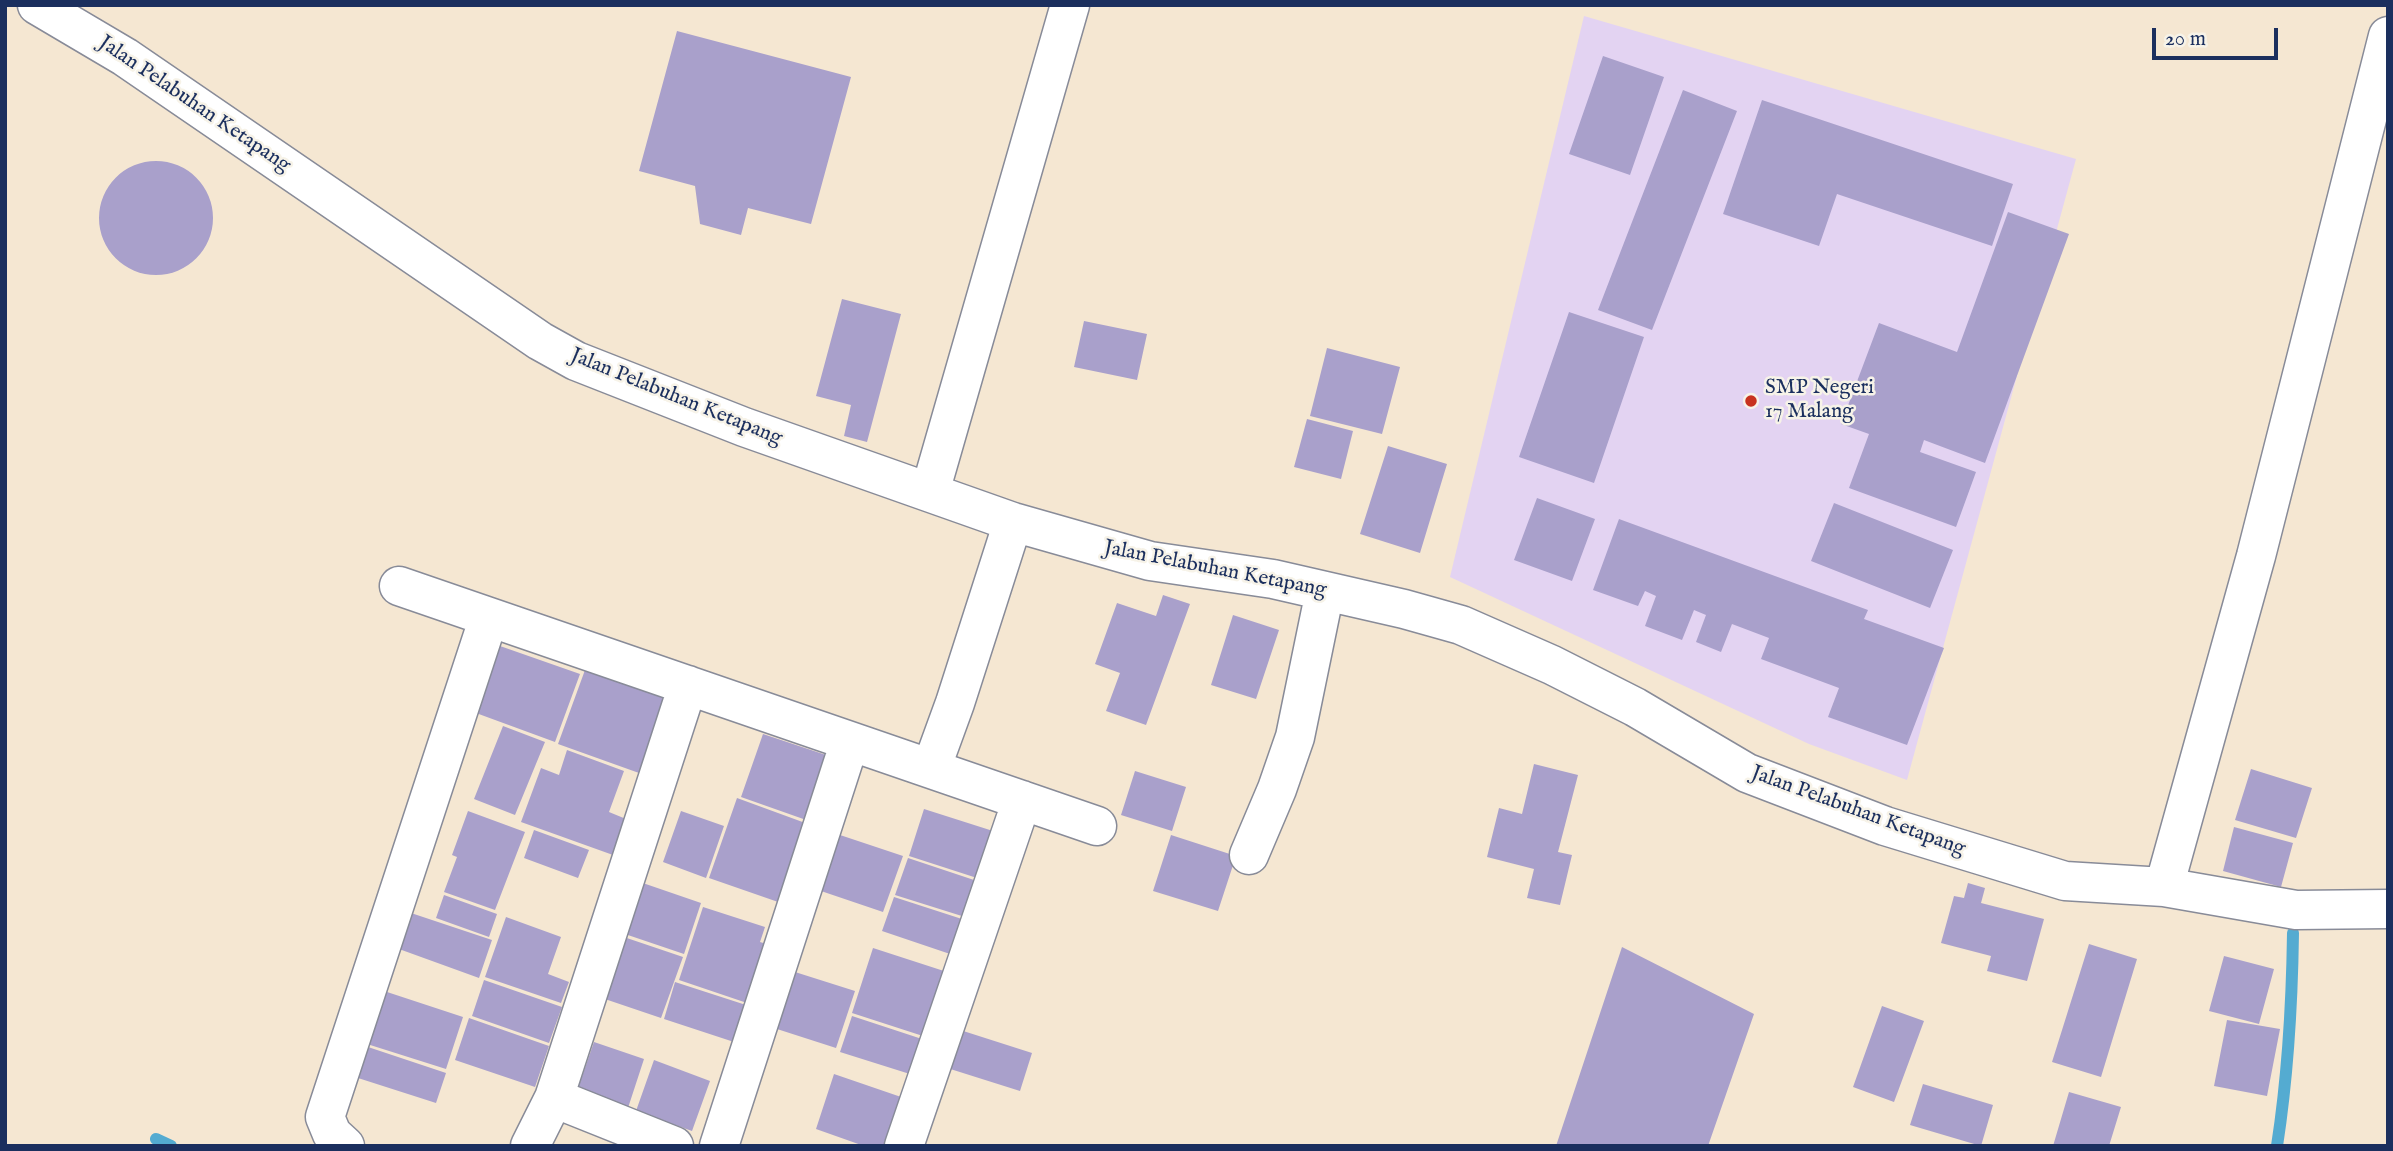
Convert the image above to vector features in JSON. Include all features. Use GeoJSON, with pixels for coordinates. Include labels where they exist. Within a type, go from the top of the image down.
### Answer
{"type":"FeatureCollection","features":[{"type":"Feature","properties":{"kind":"street","name":"Jalan Pelabuhan Ketapang"},"geometry":{"type":"LineString","coordinates":[[37,5],[125,57],[540,341],[576,361],[744,427],[1013,522],[1150,561],[1273,579],[1404,609],[1472,629],[1635,707],[1747,773],[1885,826],[2066,881],[2164,887],[2296,910],[2388,909]]}},
{"type":"Feature","properties":{"kind":"street"},"geometry":{"type":"LineString","coordinates":[[930,492],[1070,5]]}},
{"type":"Feature","properties":{"kind":"street"},"geometry":{"type":"LineString","coordinates":[[2164,887],[2260,542],[2388,36]]}},
{"type":"Feature","properties":{"kind":"street"},"geometry":{"type":"LineString","coordinates":[[931,769],[955,704],[1013,522]]}},
{"type":"Feature","properties":{"kind":"street"},"geometry":{"type":"LineString","coordinates":[[399,586],[1097,826]]}},
{"type":"Feature","properties":{"kind":"street"},"geometry":{"type":"LineString","coordinates":[[1250,855],[1295,737],[1325,591]]}},
{"type":"Feature","properties":{"kind":"street"},"geometry":{"type":"LineString","coordinates":[[345,1146],[332,1134],[325,1117],[489,617]]}},
{"type":"Feature","properties":{"kind":"street"},"geometry":{"type":"LineString","coordinates":[[530,1146],[554,1098],[688,685]]}},
{"type":"Feature","properties":{"kind":"street"},"geometry":{"type":"LineString","coordinates":[[719,1146],[850,741]]}},
{"type":"Feature","properties":{"kind":"street"},"geometry":{"type":"LineString","coordinates":[[904,1146],[1022,800]]}},
{"type":"Feature","properties":{"kind":"street"},"geometry":{"type":"LineString","coordinates":[[554,1098],[674,1146]]}},
{"type":"Feature","properties":{"kind":"shaded area","name":"SMP Negeri 17 Malang"},"geometry":{"type":"Polygon","coordinates":[[[1584,16],[2076,159],[1907,780],[1809,744],[1450,577],[1584,16]]]}},
{"type":"Feature","properties":{"kind":"building"},"geometry":{"type":"Polygon","coordinates":[[[677,31],[851,77],[811,224],[748,208],[741,235],[700,224],[695,186],[639,171],[677,31]]]}},
{"type":"Feature","properties":{"kind":"building"},"geometry":{"type":"Polygon","coordinates":[[[1603,56],[1664,77],[1630,175],[1569,154],[1603,56]]]}},
{"type":"Feature","properties":{"kind":"building"},"geometry":{"type":"Polygon","coordinates":[[[1683,90],[1737,111],[1652,330],[1598,310],[1683,90]]]}},
{"type":"Feature","properties":{"kind":"building"},"geometry":{"type":"Polygon","coordinates":[[[1762,100],[2013,184],[1992,246],[1837,194],[1819,246],[1723,214],[1762,100]]]}},
{"type":"Feature","properties":{"kind":"building"},"geometry":{"type":"Polygon","coordinates":[[[156,161],[178,165],[196,178],[209,196],[213,218],[209,240],[196,258],[178,271],[156,275],[134,271],[116,258],[103,240],[99,218],[103,196],[116,178],[134,165],[156,161]]]}},
{"type":"Feature","properties":{"kind":"building"},"geometry":{"type":"Polygon","coordinates":[[[2008,212],[2069,234],[1985,463],[1924,440],[1920,452],[1976,472],[1956,527],[1849,488],[1869,434],[1841,424],[1879,323],[1957,352],[2008,212]]]}},
{"type":"Feature","properties":{"kind":"building"},"geometry":{"type":"Polygon","coordinates":[[[842,299],[901,314],[867,442],[844,436],[851,405],[816,396],[842,299]]]}},
{"type":"Feature","properties":{"kind":"building"},"geometry":{"type":"Polygon","coordinates":[[[1569,312],[1644,337],[1594,483],[1519,457],[1569,312]]]}},
{"type":"Feature","properties":{"kind":"building"},"geometry":{"type":"Polygon","coordinates":[[[1084,321],[1147,334],[1137,380],[1074,367],[1084,321]]]}},
{"type":"Feature","properties":{"kind":"building"},"geometry":{"type":"Polygon","coordinates":[[[1327,348],[1400,367],[1382,434],[1310,416],[1327,348]]]}},
{"type":"Feature","properties":{"kind":"building"},"geometry":{"type":"Polygon","coordinates":[[[1307,419],[1353,431],[1341,479],[1294,467],[1307,419]]]}},
{"type":"Feature","properties":{"kind":"building"},"geometry":{"type":"Polygon","coordinates":[[[1388,446],[1447,464],[1420,553],[1360,534],[1388,446]]]}},
{"type":"Feature","properties":{"kind":"building"},"geometry":{"type":"Polygon","coordinates":[[[1537,498],[1595,519],[1572,581],[1514,560],[1537,498]]]}},
{"type":"Feature","properties":{"kind":"building"},"geometry":{"type":"Polygon","coordinates":[[[1834,503],[1953,550],[1930,608],[1811,561],[1834,503]]]}},
{"type":"Feature","properties":{"kind":"building"},"geometry":{"type":"Polygon","coordinates":[[[1619,519],[1868,610],[1864,619],[1944,648],[1907,745],[1828,717],[1839,688],[1761,659],[1769,638],[1732,624],[1721,652],[1696,642],[1706,615],[1694,610],[1682,640],[1645,626],[1656,596],[1645,591],[1638,606],[1593,590],[1619,519]]]}},
{"type":"Feature","properties":{"kind":"building"},"geometry":{"type":"Polygon","coordinates":[[[1163,595],[1190,604],[1146,725],[1106,711],[1120,673],[1095,664],[1117,603],[1156,616],[1163,595]]]}},
{"type":"Feature","properties":{"kind":"building"},"geometry":{"type":"Polygon","coordinates":[[[1233,615],[1279,630],[1256,699],[1211,685],[1233,615]]]}},
{"type":"Feature","properties":{"kind":"building"},"geometry":{"type":"Polygon","coordinates":[[[500,646],[580,674],[555,742],[476,713],[500,646]]]}},
{"type":"Feature","properties":{"kind":"building"},"geometry":{"type":"Polygon","coordinates":[[[585,670],[666,699],[639,773],[558,744],[585,670]]]}},
{"type":"Feature","properties":{"kind":"building"},"geometry":{"type":"Polygon","coordinates":[[[503,726],[545,742],[515,815],[474,799],[503,726]]]}},
{"type":"Feature","properties":{"kind":"building"},"geometry":{"type":"Polygon","coordinates":[[[763,734],[832,757],[809,821],[741,797],[763,734]]]}},
{"type":"Feature","properties":{"kind":"building"},"geometry":{"type":"Polygon","coordinates":[[[567,750],[624,771],[609,812],[626,819],[613,855],[521,822],[541,768],[559,775],[567,750]]]}},
{"type":"Feature","properties":{"kind":"building"},"geometry":{"type":"Polygon","coordinates":[[[1534,764],[1578,775],[1558,852],[1572,855],[1560,905],[1527,898],[1534,869],[1487,857],[1499,808],[1522,814],[1534,764]]]}},
{"type":"Feature","properties":{"kind":"building"},"geometry":{"type":"Polygon","coordinates":[[[2251,769],[2312,788],[2296,838],[2235,820],[2251,769]]]}},
{"type":"Feature","properties":{"kind":"building"},"geometry":{"type":"Polygon","coordinates":[[[1135,771],[1186,787],[1172,831],[1121,815],[1135,771]]]}},
{"type":"Feature","properties":{"kind":"building"},"geometry":{"type":"Polygon","coordinates":[[[737,798],[808,824],[781,903],[709,878],[737,798]]]}},
{"type":"Feature","properties":{"kind":"building"},"geometry":{"type":"Polygon","coordinates":[[[924,809],[993,831],[977,878],[909,856],[924,809]]]}},
{"type":"Feature","properties":{"kind":"building"},"geometry":{"type":"Polygon","coordinates":[[[468,811],[525,832],[495,910],[444,892],[457,857],[452,855],[468,811]]]}},
{"type":"Feature","properties":{"kind":"building"},"geometry":{"type":"Polygon","coordinates":[[[681,811],[724,826],[706,878],[663,862],[681,811]]]}},
{"type":"Feature","properties":{"kind":"building"},"geometry":{"type":"Polygon","coordinates":[[[2234,827],[2293,843],[2281,887],[2223,871],[2234,827]]]}},
{"type":"Feature","properties":{"kind":"building"},"geometry":{"type":"Polygon","coordinates":[[[534,830],[589,850],[578,878],[524,858],[534,830]]]}},
{"type":"Feature","properties":{"kind":"building"},"geometry":{"type":"Polygon","coordinates":[[[840,835],[903,856],[883,912],[821,891],[840,835]]]}},
{"type":"Feature","properties":{"kind":"building"},"geometry":{"type":"Polygon","coordinates":[[[1171,835],[1236,856],[1218,911],[1153,891],[1171,835]]]}},
{"type":"Feature","properties":{"kind":"building"},"geometry":{"type":"Polygon","coordinates":[[[908,858],[977,881],[965,917],[895,895],[908,858]]]}},
{"type":"Feature","properties":{"kind":"building"},"geometry":{"type":"Polygon","coordinates":[[[637,881],[701,903],[684,954],[619,932],[637,881]]]}},
{"type":"Feature","properties":{"kind":"building"},"geometry":{"type":"Polygon","coordinates":[[[1968,883],[1985,888],[1981,903],[2044,919],[2027,981],[1987,971],[1991,956],[1941,943],[1954,896],[1964,898],[1968,883]]]}},
{"type":"Feature","properties":{"kind":"building"},"geometry":{"type":"Polygon","coordinates":[[[444,895],[497,914],[489,937],[436,918],[444,895]]]}},
{"type":"Feature","properties":{"kind":"building"},"geometry":{"type":"Polygon","coordinates":[[[894,897],[965,920],[953,955],[882,931],[894,897]]]}},
{"type":"Feature","properties":{"kind":"building"},"geometry":{"type":"Polygon","coordinates":[[[703,907],[765,927],[760,942],[770,945],[750,1004],[679,980],[703,907]]]}},
{"type":"Feature","properties":{"kind":"building"},"geometry":{"type":"Polygon","coordinates":[[[411,913],[492,940],[479,978],[399,949],[411,913]]]}},
{"type":"Feature","properties":{"kind":"building"},"geometry":{"type":"Polygon","coordinates":[[[506,917],[561,937],[548,974],[569,982],[561,1003],[485,977],[506,917]]]}},
{"type":"Feature","properties":{"kind":"building"},"geometry":{"type":"Polygon","coordinates":[[[612,933],[683,957],[661,1018],[596,996],[612,933]]]}},
{"type":"Feature","properties":{"kind":"building"},"geometry":{"type":"Polygon","coordinates":[[[2089,944],[2137,959],[2101,1077],[2052,1062],[2089,944]]]}},
{"type":"Feature","properties":{"kind":"building"},"geometry":{"type":"Polygon","coordinates":[[[1622,947],[1754,1014],[1708,1146],[1556,1146],[1622,947]]]}},
{"type":"Feature","properties":{"kind":"building"},"geometry":{"type":"Polygon","coordinates":[[[873,948],[947,972],[926,1037],[852,1013],[873,948]]]}},
{"type":"Feature","properties":{"kind":"building"},"geometry":{"type":"Polygon","coordinates":[[[2224,956],[2274,969],[2259,1024],[2209,1011],[2224,956]]]}},
{"type":"Feature","properties":{"kind":"building"},"geometry":{"type":"Polygon","coordinates":[[[795,972],[855,991],[836,1048],[777,1029],[795,972]]]}},
{"type":"Feature","properties":{"kind":"building"},"geometry":{"type":"Polygon","coordinates":[[[484,980],[562,1007],[549,1043],[472,1016],[484,980]]]}},
{"type":"Feature","properties":{"kind":"building"},"geometry":{"type":"Polygon","coordinates":[[[675,982],[746,1005],[734,1042],[664,1019],[675,982]]]}},
{"type":"Feature","properties":{"kind":"building"},"geometry":{"type":"Polygon","coordinates":[[[384,991],[463,1017],[446,1069],[367,1044],[384,991]]]}},
{"type":"Feature","properties":{"kind":"building"},"geometry":{"type":"Polygon","coordinates":[[[1882,1006],[1924,1021],[1894,1102],[1853,1087],[1882,1006]]]}},
{"type":"Feature","properties":{"kind":"building"},"geometry":{"type":"Polygon","coordinates":[[[852,1016],[925,1040],[913,1075],[840,1052],[852,1016]]]}},
{"type":"Feature","properties":{"kind":"building"},"geometry":{"type":"Polygon","coordinates":[[[469,1018],[549,1046],[535,1087],[455,1060],[469,1018]]]}},
{"type":"Feature","properties":{"kind":"building"},"geometry":{"type":"Polygon","coordinates":[[[2227,1020],[2280,1029],[2267,1096],[2214,1086],[2227,1020]]]}},
{"type":"Feature","properties":{"kind":"building"},"geometry":{"type":"Polygon","coordinates":[[[957,1029],[1032,1053],[1020,1091],[944,1067],[957,1029]]]}},
{"type":"Feature","properties":{"kind":"building"},"geometry":{"type":"Polygon","coordinates":[[[594,1042],[644,1059],[627,1111],[576,1094],[594,1042]]]}},
{"type":"Feature","properties":{"kind":"building"},"geometry":{"type":"Polygon","coordinates":[[[368,1047],[446,1073],[436,1103],[358,1078],[368,1047]]]}},
{"type":"Feature","properties":{"kind":"building"},"geometry":{"type":"Polygon","coordinates":[[[654,1060],[710,1081],[692,1131],[636,1111],[654,1060]]]}},
{"type":"Feature","properties":{"kind":"building"},"geometry":{"type":"Polygon","coordinates":[[[834,1074],[904,1098],[887,1146],[864,1146],[816,1129],[834,1074]]]}},
{"type":"Feature","properties":{"kind":"building"},"geometry":{"type":"Polygon","coordinates":[[[1923,1084],[1993,1105],[1981,1146],[1910,1125],[1923,1084]]]}},
{"type":"Feature","properties":{"kind":"building"},"geometry":{"type":"Polygon","coordinates":[[[2069,1092],[2121,1107],[2109,1146],[2053,1146],[2069,1092]]]}},
{"type":"Feature","properties":{"kind":"waterway"},"geometry":{"type":"LineString","coordinates":[[2277,1146],[2289,1040],[2293,933]]}},
{"type":"Feature","properties":{"kind":"waterway"},"geometry":{"type":"LineString","coordinates":[[156,1139],[171,1146]]}},
{"type":"Feature","properties":{"kind":"place","name":"SMP Negeri 17 Malang"},"geometry":{"type":"Point","coordinates":[1751,401]}}]}
